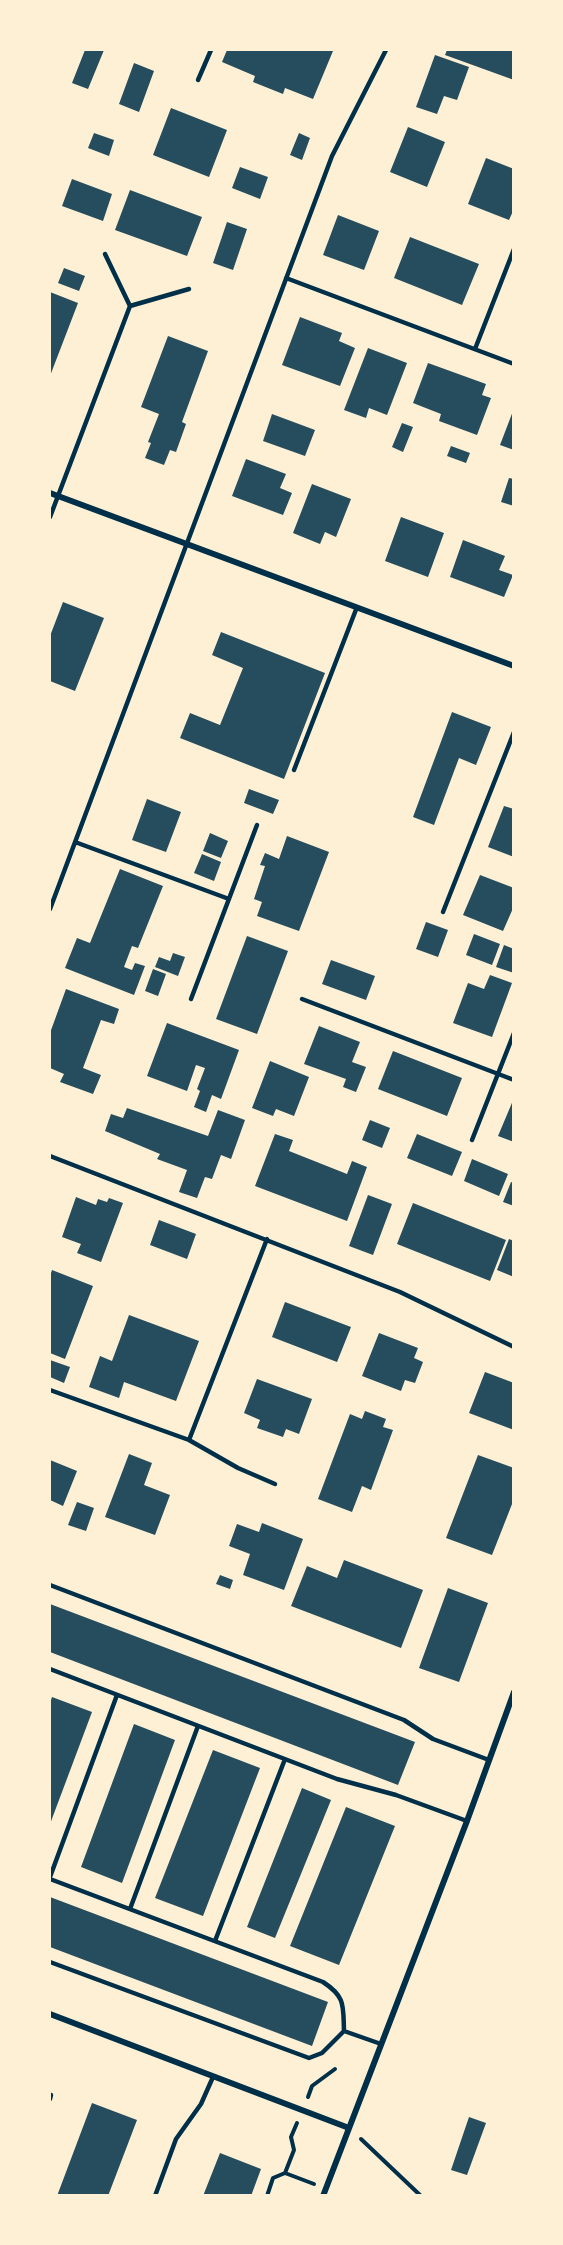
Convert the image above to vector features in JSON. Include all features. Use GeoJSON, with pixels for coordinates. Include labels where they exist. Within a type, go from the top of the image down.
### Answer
{"type":"FeatureCollection","features":[{"type":"Feature","properties":{"kind":"street"},"geometry":{"type":"LineString","coordinates":[[50,493],[513,666]]}},
{"type":"Feature","properties":{"kind":"street"},"geometry":{"type":"LineString","coordinates":[[324,2196],[467,1821],[513,1692]]}},
{"type":"Feature","properties":{"kind":"street"},"geometry":{"type":"LineString","coordinates":[[50,2014],[349,2128]]}},
{"type":"Feature","properties":{"kind":"lane"},"geometry":{"type":"LineString","coordinates":[[198,80],[211,50]]}},
{"type":"Feature","properties":{"kind":"lane"},"geometry":{"type":"LineString","coordinates":[[50,909],[332,156],[386,50]]}},
{"type":"Feature","properties":{"kind":"lane"},"geometry":{"type":"LineString","coordinates":[[475,349],[513,249]]}},
{"type":"Feature","properties":{"kind":"lane"},"geometry":{"type":"LineString","coordinates":[[50,517],[130,306],[105,254]]}},
{"type":"Feature","properties":{"kind":"lane"},"geometry":{"type":"LineString","coordinates":[[286,278],[513,364]]}},
{"type":"Feature","properties":{"kind":"lane"},"geometry":{"type":"LineString","coordinates":[[130,306],[189,289]]}},
{"type":"Feature","properties":{"kind":"lane"},"geometry":{"type":"LineString","coordinates":[[294,770],[357,607]]}},
{"type":"Feature","properties":{"kind":"lane"},"geometry":{"type":"LineString","coordinates":[[443,912],[513,732]]}},
{"type":"Feature","properties":{"kind":"lane"},"geometry":{"type":"LineString","coordinates":[[191,999],[256,825]]}},
{"type":"Feature","properties":{"kind":"lane"},"geometry":{"type":"LineString","coordinates":[[75,842],[229,899]]}},
{"type":"Feature","properties":{"kind":"lane"},"geometry":{"type":"LineString","coordinates":[[302,999],[513,1080]]}},
{"type":"Feature","properties":{"kind":"lane"},"geometry":{"type":"LineString","coordinates":[[472,1140],[513,1033]]}},
{"type":"Feature","properties":{"kind":"lane"},"geometry":{"type":"LineString","coordinates":[[50,1156],[400,1292],[513,1347]]}},
{"type":"Feature","properties":{"kind":"lane"},"geometry":{"type":"LineString","coordinates":[[189,1440],[267,1239]]}},
{"type":"Feature","properties":{"kind":"lane"},"geometry":{"type":"LineString","coordinates":[[50,1390],[189,1440],[238,1468],[275,1484]]}},
{"type":"Feature","properties":{"kind":"lane"},"geometry":{"type":"LineString","coordinates":[[50,1585],[404,1720],[433,1739],[489,1760]]}},
{"type":"Feature","properties":{"kind":"lane"},"geometry":{"type":"LineString","coordinates":[[50,1669],[337,1779],[396,1794],[467,1821]]}},
{"type":"Feature","properties":{"kind":"lane"},"geometry":{"type":"LineString","coordinates":[[50,1962],[309,2058],[322,2053],[344,2031],[343,2002],[339,1993],[323,1982],[50,1878],[117,1695]]}},
{"type":"Feature","properties":{"kind":"lane"},"geometry":{"type":"LineString","coordinates":[[130,1909],[198,1726]]}},
{"type":"Feature","properties":{"kind":"lane"},"geometry":{"type":"LineString","coordinates":[[215,1941],[285,1759]]}},
{"type":"Feature","properties":{"kind":"lane"},"geometry":{"type":"LineString","coordinates":[[344,2031],[381,2044]]}},
{"type":"Feature","properties":{"kind":"lane"},"geometry":{"type":"LineString","coordinates":[[155,2196],[176,2139],[201,2104],[213,2077]]}},
{"type":"Feature","properties":{"kind":"path"},"geometry":{"type":"LineString","coordinates":[[349,2128],[421,2196]]}},
{"type":"Feature","properties":{"kind":"path"},"geometry":{"type":"LineString","coordinates":[[267,2196],[273,2178],[285,2174]]}},
{"type":"Feature","properties":{"kind":"building"},"geometry":{"type":"Polygon","coordinates":[[[85,50],[104,50],[88,89],[72,83],[85,50]]]}},
{"type":"Feature","properties":{"kind":"building"},"geometry":{"type":"Polygon","coordinates":[[[227,50],[333,51],[313,99],[285,88],[283,94],[253,82],[255,76],[222,62],[227,50]]]}},
{"type":"Feature","properties":{"kind":"building"},"geometry":{"type":"Polygon","coordinates":[[[447,50],[514,50],[514,80],[445,55],[447,50]]]}},
{"type":"Feature","properties":{"kind":"building"},"geometry":{"type":"Polygon","coordinates":[[[435,55],[469,67],[457,100],[444,96],[437,114],[416,107],[435,55]]]}},
{"type":"Feature","properties":{"kind":"building"},"geometry":{"type":"Polygon","coordinates":[[[134,63],[154,71],[139,112],[119,104],[134,63]]]}},
{"type":"Feature","properties":{"kind":"building"},"geometry":{"type":"Polygon","coordinates":[[[171,108],[227,130],[209,177],[153,155],[171,108]]]}},
{"type":"Feature","properties":{"kind":"building"},"geometry":{"type":"Polygon","coordinates":[[[408,127],[445,142],[427,187],[390,172],[408,127]]]}},
{"type":"Feature","properties":{"kind":"building"},"geometry":{"type":"Polygon","coordinates":[[[94,133],[114,140],[109,156],[88,148],[94,133]]]}},
{"type":"Feature","properties":{"kind":"building"},"geometry":{"type":"Polygon","coordinates":[[[299,133],[310,138],[302,160],[290,155],[299,133]]]}},
{"type":"Feature","properties":{"kind":"building"},"geometry":{"type":"Polygon","coordinates":[[[486,158],[514,169],[514,209],[509,220],[468,204],[486,158]]]}},
{"type":"Feature","properties":{"kind":"building"},"geometry":{"type":"Polygon","coordinates":[[[240,167],[268,177],[260,199],[232,188],[240,167]]]}},
{"type":"Feature","properties":{"kind":"building"},"geometry":{"type":"Polygon","coordinates":[[[72,179],[112,194],[103,221],[62,206],[72,179]]]}},
{"type":"Feature","properties":{"kind":"building"},"geometry":{"type":"Polygon","coordinates":[[[130,190],[202,217],[187,256],[115,230],[130,190]]]}},
{"type":"Feature","properties":{"kind":"building"},"geometry":{"type":"Polygon","coordinates":[[[338,215],[379,231],[364,270],[323,255],[338,215]]]}},
{"type":"Feature","properties":{"kind":"building"},"geometry":{"type":"Polygon","coordinates":[[[227,222],[247,229],[233,270],[213,263],[227,222]]]}},
{"type":"Feature","properties":{"kind":"building"},"geometry":{"type":"Polygon","coordinates":[[[410,237],[479,264],[462,305],[394,278],[410,237]]]}},
{"type":"Feature","properties":{"kind":"building"},"geometry":{"type":"Polygon","coordinates":[[[64,268],[85,276],[79,291],[58,283],[64,268]]]}},
{"type":"Feature","properties":{"kind":"building"},"geometry":{"type":"Polygon","coordinates":[[[50,292],[78,303],[50,376],[50,292]]]}},
{"type":"Feature","properties":{"kind":"building"},"geometry":{"type":"Polygon","coordinates":[[[300,317],[342,333],[339,341],[355,348],[340,386],[282,365],[300,317]]]}},
{"type":"Feature","properties":{"kind":"building"},"geometry":{"type":"Polygon","coordinates":[[[168,336],[208,351],[182,422],[186,424],[176,452],[170,450],[164,465],[145,458],[151,443],[148,442],[159,414],[141,407],[168,336]]]}},
{"type":"Feature","properties":{"kind":"building"},"geometry":{"type":"Polygon","coordinates":[[[368,348],[407,363],[387,415],[369,408],[366,418],[344,410],[368,348]]]}},
{"type":"Feature","properties":{"kind":"building"},"geometry":{"type":"Polygon","coordinates":[[[428,363],[486,384],[482,395],[491,398],[477,435],[439,421],[441,414],[413,403],[428,363]]]}},
{"type":"Feature","properties":{"kind":"building"},"geometry":{"type":"Polygon","coordinates":[[[514,411],[514,450],[500,445],[514,411]]]}},
{"type":"Feature","properties":{"kind":"building"},"geometry":{"type":"Polygon","coordinates":[[[272,414],[315,430],[305,456],[263,441],[272,414]]]}},
{"type":"Feature","properties":{"kind":"building"},"geometry":{"type":"Polygon","coordinates":[[[402,423],[413,427],[403,452],[392,447],[402,423]]]}},
{"type":"Feature","properties":{"kind":"building"},"geometry":{"type":"Polygon","coordinates":[[[451,446],[470,453],[466,463],[447,456],[451,446]]]}},
{"type":"Feature","properties":{"kind":"building"},"geometry":{"type":"Polygon","coordinates":[[[246,459],[286,474],[280,488],[292,493],[283,515],[232,496],[246,459]]]}},
{"type":"Feature","properties":{"kind":"building"},"geometry":{"type":"Polygon","coordinates":[[[509,478],[514,479],[514,506],[501,502],[509,478]]]}},
{"type":"Feature","properties":{"kind":"building"},"geometry":{"type":"Polygon","coordinates":[[[312,484],[351,499],[336,537],[325,532],[320,544],[293,533],[312,484]]]}},
{"type":"Feature","properties":{"kind":"building"},"geometry":{"type":"Polygon","coordinates":[[[401,517],[444,533],[428,577],[385,561],[401,517]]]}},
{"type":"Feature","properties":{"kind":"building"},"geometry":{"type":"Polygon","coordinates":[[[463,540],[505,556],[499,570],[513,575],[504,597],[450,577],[463,540]]]}},
{"type":"Feature","properties":{"kind":"building"},"geometry":{"type":"Polygon","coordinates":[[[63,602],[104,618],[75,691],[50,681],[50,636],[63,602]]]}},
{"type":"Feature","properties":{"kind":"building"},"geometry":{"type":"Polygon","coordinates":[[[221,632],[325,673],[284,779],[180,738],[190,713],[220,725],[243,668],[212,655],[221,632]]]}},
{"type":"Feature","properties":{"kind":"building"},"geometry":{"type":"Polygon","coordinates":[[[452,712],[491,727],[476,765],[459,758],[434,825],[413,817],[452,712]]]}},
{"type":"Feature","properties":{"kind":"building"},"geometry":{"type":"Polygon","coordinates":[[[249,789],[279,800],[273,814],[244,803],[249,789]]]}},
{"type":"Feature","properties":{"kind":"building"},"geometry":{"type":"Polygon","coordinates":[[[147,799],[181,812],[166,852],[132,840],[147,799]]]}},
{"type":"Feature","properties":{"kind":"building"},"geometry":{"type":"Polygon","coordinates":[[[504,806],[514,809],[514,857],[488,847],[504,806]]]}},
{"type":"Feature","properties":{"kind":"building"},"geometry":{"type":"Polygon","coordinates":[[[210,833],[228,841],[221,858],[203,851],[210,833]]]}},
{"type":"Feature","properties":{"kind":"building"},"geometry":{"type":"Polygon","coordinates":[[[287,836],[329,852],[299,931],[257,916],[262,902],[254,899],[265,866],[260,865],[265,853],[279,859],[287,836]]]}},
{"type":"Feature","properties":{"kind":"building"},"geometry":{"type":"Polygon","coordinates":[[[202,854],[221,862],[214,881],[194,873],[202,854]]]}},
{"type":"Feature","properties":{"kind":"building"},"geometry":{"type":"Polygon","coordinates":[[[120,869],[163,886],[138,948],[132,946],[124,967],[132,970],[135,963],[145,966],[134,995],[65,968],[77,938],[90,943],[120,869]]]}},
{"type":"Feature","properties":{"kind":"building"},"geometry":{"type":"Polygon","coordinates":[[[480,875],[514,888],[514,906],[503,931],[463,915],[480,875]]]}},
{"type":"Feature","properties":{"kind":"building"},"geometry":{"type":"Polygon","coordinates":[[[426,922],[448,930],[438,957],[416,949],[426,922]]]}},
{"type":"Feature","properties":{"kind":"building"},"geometry":{"type":"Polygon","coordinates":[[[474,934],[500,944],[492,965],[466,955],[474,934]]]}},
{"type":"Feature","properties":{"kind":"building"},"geometry":{"type":"Polygon","coordinates":[[[247,936],[288,951],[257,1034],[216,1019],[247,936]]]}},
{"type":"Feature","properties":{"kind":"building"},"geometry":{"type":"Polygon","coordinates":[[[504,945],[514,949],[514,973],[496,967],[504,945]]]}},
{"type":"Feature","properties":{"kind":"building"},"geometry":{"type":"Polygon","coordinates":[[[173,953],[185,957],[178,976],[155,967],[159,957],[170,961],[173,953]]]}},
{"type":"Feature","properties":{"kind":"building"},"geometry":{"type":"Polygon","coordinates":[[[331,960],[375,976],[366,1000],[322,984],[331,960]]]}},
{"type":"Feature","properties":{"kind":"building"},"geometry":{"type":"Polygon","coordinates":[[[153,969],[166,974],[158,996],[145,991],[153,969]]]}},
{"type":"Feature","properties":{"kind":"building"},"geometry":{"type":"Polygon","coordinates":[[[490,975],[512,983],[492,1037],[453,1023],[468,983],[484,989],[490,975]]]}},
{"type":"Feature","properties":{"kind":"building"},"geometry":{"type":"Polygon","coordinates":[[[66,989],[119,1009],[114,1024],[101,1020],[83,1068],[101,1075],[93,1094],[60,1082],[64,1074],[50,1068],[50,1033],[66,989]]]}},
{"type":"Feature","properties":{"kind":"building"},"geometry":{"type":"Polygon","coordinates":[[[167,1023],[239,1050],[221,1099],[212,1095],[206,1112],[194,1107],[200,1091],[197,1089],[205,1068],[196,1065],[187,1091],[147,1076],[167,1023]]]}},
{"type":"Feature","properties":{"kind":"building"},"geometry":{"type":"Polygon","coordinates":[[[319,1026],[360,1042],[352,1062],[366,1067],[356,1092],[343,1087],[346,1079],[304,1064],[319,1026]]]}},
{"type":"Feature","properties":{"kind":"building"},"geometry":{"type":"Polygon","coordinates":[[[393,1051],[462,1078],[447,1116],[378,1089],[393,1051]]]}},
{"type":"Feature","properties":{"kind":"building"},"geometry":{"type":"Polygon","coordinates":[[[270,1061],[309,1077],[294,1116],[276,1109],[273,1116],[252,1108],[270,1061]]]}},
{"type":"Feature","properties":{"kind":"building"},"geometry":{"type":"Polygon","coordinates":[[[514,1098],[514,1142],[498,1136],[514,1098]]]}},
{"type":"Feature","properties":{"kind":"building"},"geometry":{"type":"Polygon","coordinates":[[[127,1108],[208,1136],[218,1110],[245,1120],[231,1159],[221,1155],[212,1179],[205,1177],[197,1198],[179,1192],[187,1170],[157,1159],[160,1154],[105,1131],[111,1114],[123,1118],[127,1108]]]}},
{"type":"Feature","properties":{"kind":"building"},"geometry":{"type":"Polygon","coordinates":[[[370,1120],[390,1128],[382,1148],[362,1140],[370,1120]]]}},
{"type":"Feature","properties":{"kind":"building"},"geometry":{"type":"Polygon","coordinates":[[[275,1134],[293,1140],[289,1151],[347,1174],[352,1161],[367,1167],[347,1221],[255,1186],[275,1134]]]}},
{"type":"Feature","properties":{"kind":"building"},"geometry":{"type":"Polygon","coordinates":[[[417,1134],[462,1152],[452,1176],[407,1158],[417,1134]]]}},
{"type":"Feature","properties":{"kind":"building"},"geometry":{"type":"Polygon","coordinates":[[[472,1159],[508,1174],[499,1196],[464,1181],[472,1159]]]}},
{"type":"Feature","properties":{"kind":"building"},"geometry":{"type":"Polygon","coordinates":[[[511,1182],[514,1183],[514,1206],[503,1202],[511,1182]]]}},
{"type":"Feature","properties":{"kind":"building"},"geometry":{"type":"Polygon","coordinates":[[[368,1195],[392,1204],[373,1255],[349,1246],[368,1195]]]}},
{"type":"Feature","properties":{"kind":"building"},"geometry":{"type":"Polygon","coordinates":[[[76,1197],[96,1205],[98,1199],[107,1202],[109,1198],[123,1203],[101,1262],[77,1253],[81,1244],[62,1237],[76,1197]]]}},
{"type":"Feature","properties":{"kind":"building"},"geometry":{"type":"Polygon","coordinates":[[[413,1203],[506,1240],[490,1281],[397,1244],[413,1203]]]}},
{"type":"Feature","properties":{"kind":"building"},"geometry":{"type":"Polygon","coordinates":[[[159,1220],[196,1234],[187,1259],[150,1245],[159,1220]]]}},
{"type":"Feature","properties":{"kind":"building"},"geometry":{"type":"Polygon","coordinates":[[[509,1239],[514,1241],[514,1277],[497,1270],[509,1239]]]}},
{"type":"Feature","properties":{"kind":"building"},"geometry":{"type":"Polygon","coordinates":[[[52,1270],[93,1286],[65,1359],[50,1353],[50,1276],[52,1270]]]}},
{"type":"Feature","properties":{"kind":"building"},"geometry":{"type":"Polygon","coordinates":[[[285,1302],[351,1327],[337,1362],[272,1337],[285,1302]]]}},
{"type":"Feature","properties":{"kind":"building"},"geometry":{"type":"Polygon","coordinates":[[[129,1315],[199,1341],[176,1401],[124,1382],[119,1398],[89,1387],[100,1356],[112,1361],[129,1315]]]}},
{"type":"Feature","properties":{"kind":"building"},"geometry":{"type":"Polygon","coordinates":[[[379,1333],[418,1348],[414,1358],[423,1362],[415,1383],[405,1380],[401,1391],[362,1376],[379,1333]]]}},
{"type":"Feature","properties":{"kind":"building"},"geometry":{"type":"Polygon","coordinates":[[[50,1360],[70,1367],[64,1383],[50,1377],[50,1360]]]}},
{"type":"Feature","properties":{"kind":"building"},"geometry":{"type":"Polygon","coordinates":[[[485,1372],[514,1383],[514,1430],[469,1413],[485,1372]]]}},
{"type":"Feature","properties":{"kind":"building"},"geometry":{"type":"Polygon","coordinates":[[[257,1379],[312,1399],[299,1434],[286,1429],[283,1437],[257,1428],[260,1420],[244,1413],[257,1379]]]}},
{"type":"Feature","properties":{"kind":"building"},"geometry":{"type":"Polygon","coordinates":[[[365,1411],[386,1419],[383,1427],[393,1430],[371,1490],[362,1486],[352,1512],[318,1499],[350,1414],[362,1419],[365,1411]]]}},
{"type":"Feature","properties":{"kind":"building"},"geometry":{"type":"Polygon","coordinates":[[[129,1454],[152,1463],[144,1485],[170,1495],[155,1535],[105,1517],[129,1454]]]}},
{"type":"Feature","properties":{"kind":"building"},"geometry":{"type":"Polygon","coordinates":[[[478,1455],[514,1468],[514,1499],[492,1555],[446,1538],[478,1455]]]}},
{"type":"Feature","properties":{"kind":"building"},"geometry":{"type":"Polygon","coordinates":[[[50,1460],[77,1471],[63,1506],[50,1500],[50,1460]]]}},
{"type":"Feature","properties":{"kind":"building"},"geometry":{"type":"Polygon","coordinates":[[[77,1502],[94,1508],[86,1531],[68,1525],[77,1502]]]}},
{"type":"Feature","properties":{"kind":"building"},"geometry":{"type":"Polygon","coordinates":[[[262,1523],[303,1539],[284,1590],[243,1575],[250,1554],[229,1546],[237,1524],[259,1532],[262,1523]]]}},
{"type":"Feature","properties":{"kind":"building"},"geometry":{"type":"Polygon","coordinates":[[[344,1560],[423,1590],[401,1648],[291,1606],[307,1566],[337,1578],[344,1560]]]}},
{"type":"Feature","properties":{"kind":"building"},"geometry":{"type":"Polygon","coordinates":[[[220,1575],[233,1580],[230,1589],[216,1584],[220,1575]]]}},
{"type":"Feature","properties":{"kind":"building"},"geometry":{"type":"Polygon","coordinates":[[[448,1588],[488,1603],[459,1682],[419,1668],[448,1588]]]}},
{"type":"Feature","properties":{"kind":"building"},"geometry":{"type":"Polygon","coordinates":[[[50,1604],[415,1742],[398,1785],[50,1652],[50,1604]]]}},
{"type":"Feature","properties":{"kind":"building"},"geometry":{"type":"Polygon","coordinates":[[[52,1697],[92,1712],[50,1824],[50,1703],[52,1697]]]}},
{"type":"Feature","properties":{"kind":"building"},"geometry":{"type":"Polygon","coordinates":[[[134,1724],[175,1740],[122,1883],[81,1867],[134,1724]]]}},
{"type":"Feature","properties":{"kind":"building"},"geometry":{"type":"Polygon","coordinates":[[[213,1750],[260,1768],[203,1916],[155,1898],[213,1750]]]}},
{"type":"Feature","properties":{"kind":"building"},"geometry":{"type":"Polygon","coordinates":[[[302,1788],[331,1800],[275,1938],[247,1927],[302,1788]]]}},
{"type":"Feature","properties":{"kind":"building"},"geometry":{"type":"Polygon","coordinates":[[[346,1807],[395,1826],[339,1965],[290,1946],[346,1807]]]}},
{"type":"Feature","properties":{"kind":"building"},"geometry":{"type":"Polygon","coordinates":[[[50,1897],[328,2002],[312,2046],[50,1947],[50,1897]]]}},
{"type":"Feature","properties":{"kind":"building"},"geometry":{"type":"Polygon","coordinates":[[[92,2103],[137,2120],[108,2196],[57,2196],[92,2103]]]}},
{"type":"Feature","properties":{"kind":"building"},"geometry":{"type":"Polygon","coordinates":[[[469,2117],[486,2123],[467,2175],[451,2170],[469,2117]]]}},
{"type":"Feature","properties":{"kind":"building"},"geometry":{"type":"Polygon","coordinates":[[[220,2153],[261,2169],[251,2196],[203,2196],[220,2153]]]}}]}
